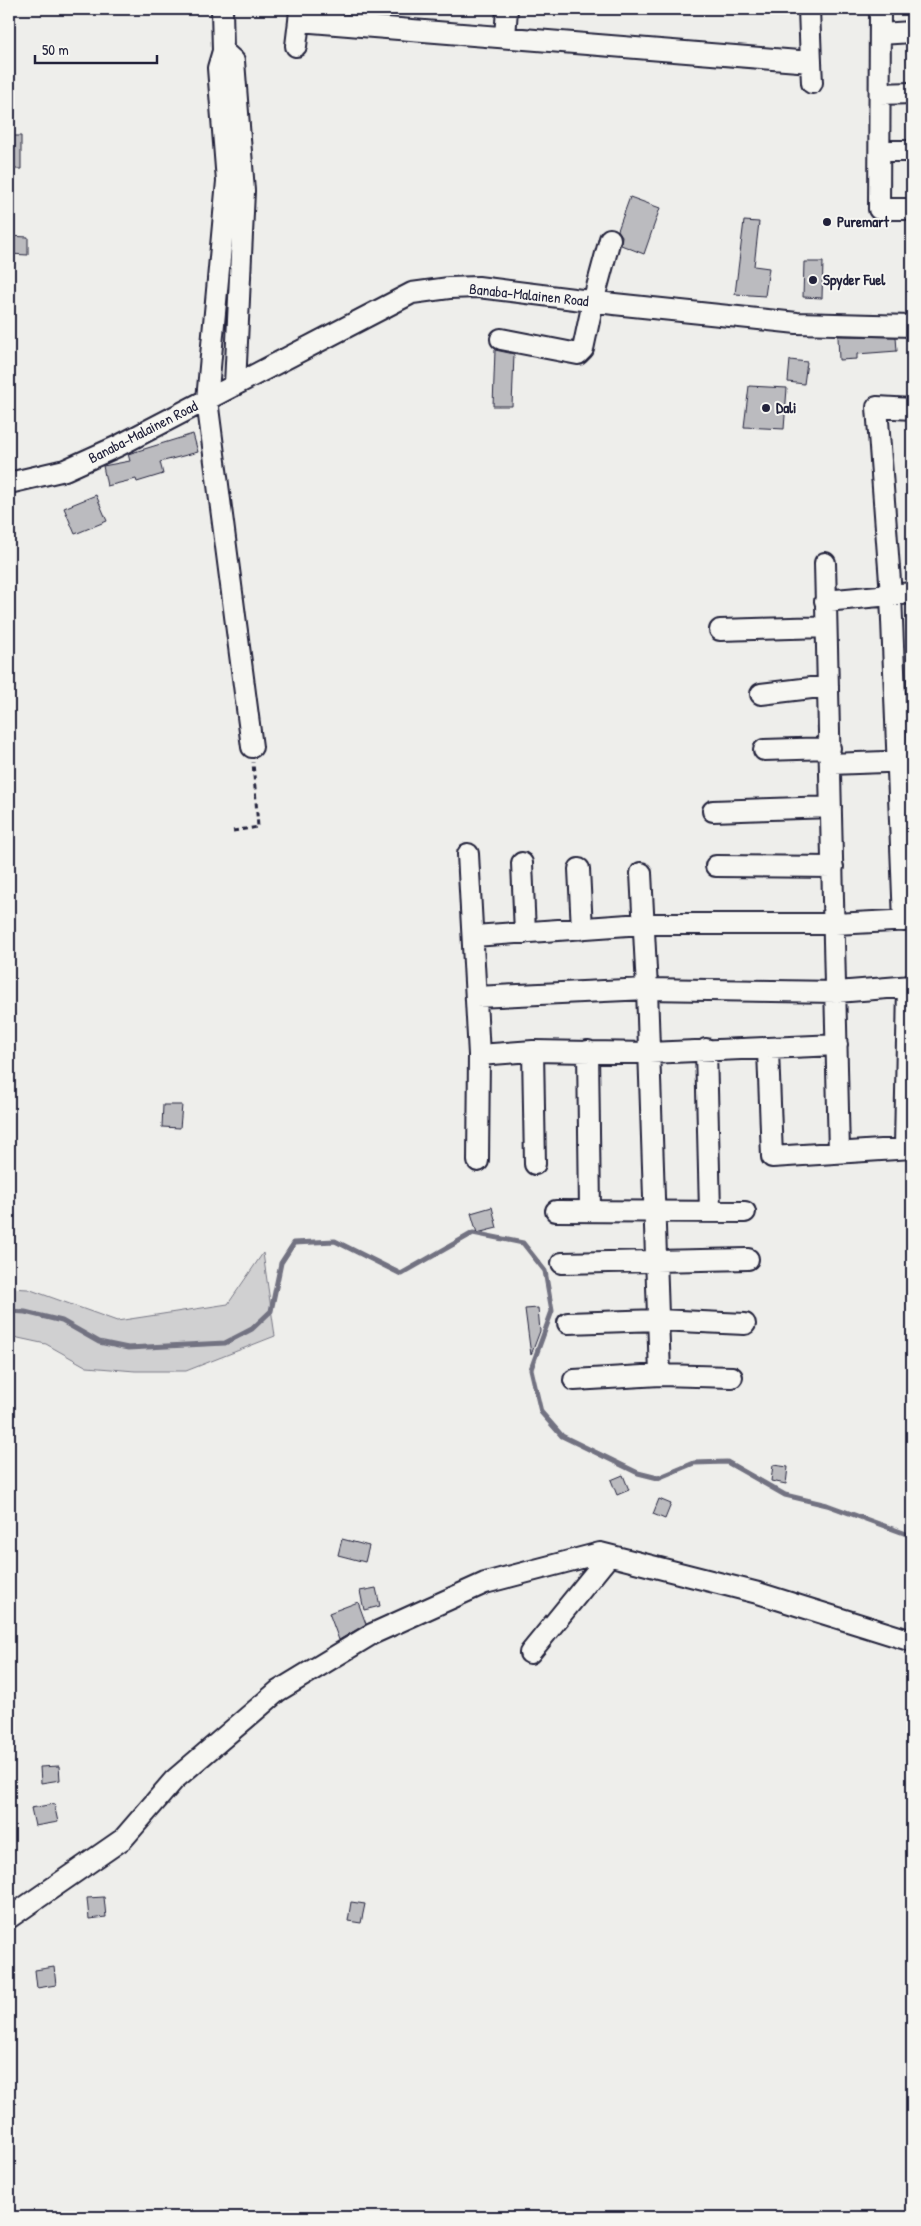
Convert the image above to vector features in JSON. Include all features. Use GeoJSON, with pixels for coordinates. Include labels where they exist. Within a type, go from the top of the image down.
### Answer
{"type":"FeatureCollection","features":[{"type":"Feature","properties":{"kind":"street"},"geometry":{"type":"LineString","coordinates":[[222,9],[223,51],[218,68],[227,181],[207,400],[252,746]]}},
{"type":"Feature","properties":{"kind":"street"},"geometry":{"type":"LineString","coordinates":[[505,38],[507,9]]}},
{"type":"Feature","properties":{"kind":"street"},"geometry":{"type":"LineString","coordinates":[[809,9],[812,83]]}},
{"type":"Feature","properties":{"kind":"street"},"geometry":{"type":"LineString","coordinates":[[880,9],[879,209],[912,209]]}},
{"type":"Feature","properties":{"kind":"street"},"geometry":{"type":"LineString","coordinates":[[296,46],[299,15],[505,38],[811,62]]}},
{"type":"Feature","properties":{"kind":"street"},"geometry":{"type":"LineString","coordinates":[[880,34],[912,32]]}},
{"type":"Feature","properties":{"kind":"street"},"geometry":{"type":"LineString","coordinates":[[223,51],[234,62],[244,191],[235,385]]}},
{"type":"Feature","properties":{"kind":"street"},"geometry":{"type":"LineString","coordinates":[[880,94],[912,93]]}},
{"type":"Feature","properties":{"kind":"street"},"geometry":{"type":"LineString","coordinates":[[880,151],[912,151]]}},
{"type":"Feature","properties":{"kind":"street"},"geometry":{"type":"LineString","coordinates":[[501,339],[578,354],[583,349],[610,239]]}},
{"type":"Feature","properties":{"kind":"street","name":"Banaba-Malainen Road"},"geometry":{"type":"LineString","coordinates":[[9,483],[65,470],[118,446],[412,294],[450,288],[478,288],[797,323],[912,326]]}},
{"type":"Feature","properties":{"kind":"street"},"geometry":{"type":"LineString","coordinates":[[474,936],[642,924],[835,924],[908,920],[905,761],[877,407],[912,409]]}},
{"type":"Feature","properties":{"kind":"street"},"geometry":{"type":"LineString","coordinates":[[825,563],[837,992],[839,1152]]}},
{"type":"Feature","properties":{"kind":"street"},"geometry":{"type":"LineString","coordinates":[[825,601],[912,594]]}},
{"type":"Feature","properties":{"kind":"street"},"geometry":{"type":"LineString","coordinates":[[720,630],[826,627]]}},
{"type":"Feature","properties":{"kind":"street"},"geometry":{"type":"LineString","coordinates":[[761,694],[828,686]]}},
{"type":"Feature","properties":{"kind":"street"},"geometry":{"type":"LineString","coordinates":[[764,750],[905,761]]}},
{"type":"Feature","properties":{"kind":"street"},"geometry":{"type":"LineString","coordinates":[[713,811],[832,807]]}},
{"type":"Feature","properties":{"kind":"street"},"geometry":{"type":"LineString","coordinates":[[468,854],[474,936],[479,1055],[478,1161]]}},
{"type":"Feature","properties":{"kind":"street"},"geometry":{"type":"LineString","coordinates":[[522,863],[525,933]]}},
{"type":"Feature","properties":{"kind":"street"},"geometry":{"type":"LineString","coordinates":[[716,866],[833,867]]}},
{"type":"Feature","properties":{"kind":"street"},"geometry":{"type":"LineString","coordinates":[[579,870],[582,929]]}},
{"type":"Feature","properties":{"kind":"street"},"geometry":{"type":"LineString","coordinates":[[640,873],[647,990],[660,1375]]}},
{"type":"Feature","properties":{"kind":"street"},"geometry":{"type":"LineString","coordinates":[[476,997],[647,990],[837,992],[910,986],[909,1148],[772,1157],[768,1050]]}},
{"type":"Feature","properties":{"kind":"street"},"geometry":{"type":"LineString","coordinates":[[479,1055],[533,1051],[649,1053],[706,1049],[768,1050],[837,1045]]}},
{"type":"Feature","properties":{"kind":"street"},"geometry":{"type":"LineString","coordinates":[[706,1049],[710,1211]]}},
{"type":"Feature","properties":{"kind":"street"},"geometry":{"type":"LineString","coordinates":[[533,1051],[535,1164]]}},
{"type":"Feature","properties":{"kind":"street"},"geometry":{"type":"LineString","coordinates":[[588,1051],[590,1210]]}},
{"type":"Feature","properties":{"kind":"street"},"geometry":{"type":"LineString","coordinates":[[556,1210],[745,1212]]}},
{"type":"Feature","properties":{"kind":"street"},"geometry":{"type":"LineString","coordinates":[[562,1263],[748,1259]]}},
{"type":"Feature","properties":{"kind":"street"},"geometry":{"type":"LineString","coordinates":[[568,1323],[658,1320],[745,1324]]}},
{"type":"Feature","properties":{"kind":"street"},"geometry":{"type":"LineString","coordinates":[[574,1380],[660,1375],[732,1377]]}},
{"type":"Feature","properties":{"kind":"street"},"geometry":{"type":"LineString","coordinates":[[9,1918],[123,1839],[174,1780],[278,1691],[372,1634],[485,1583],[600,1553],[758,1593],[912,1640]]}},
{"type":"Feature","properties":{"kind":"street"},"geometry":{"type":"LineString","coordinates":[[530,1653],[609,1556]]}},
{"type":"Feature","properties":{"kind":"path"},"geometry":{"type":"LineString","coordinates":[[233,831],[258,827],[252,746]]}},
{"type":"Feature","properties":{"kind":"shaded area"},"geometry":{"type":"Polygon","coordinates":[[[263,1253],[275,1336],[186,1371],[135,1371],[87,1367],[46,1344],[9,1336],[9,1288],[28,1289],[117,1321],[228,1304],[263,1253]]]}},
{"type":"Feature","properties":{"kind":"building"},"geometry":{"type":"Polygon","coordinates":[[[9,136],[21,136],[21,169],[9,169],[9,136]]]}},
{"type":"Feature","properties":{"kind":"building"},"geometry":{"type":"Polygon","coordinates":[[[630,197],[660,208],[644,254],[621,245],[622,236],[618,230],[630,197]]]}},
{"type":"Feature","properties":{"kind":"building"},"geometry":{"type":"Polygon","coordinates":[[[744,221],[759,222],[754,266],[769,268],[765,296],[735,294],[744,221]]]}},
{"type":"Feature","properties":{"kind":"building"},"geometry":{"type":"Polygon","coordinates":[[[9,236],[28,237],[28,255],[9,254],[9,236]]]}},
{"type":"Feature","properties":{"kind":"building","name":"Spyder Fuel"},"geometry":{"type":"Polygon","coordinates":[[[804,262],[823,262],[822,298],[803,297],[804,262]]]}},
{"type":"Feature","properties":{"kind":"building"},"geometry":{"type":"Polygon","coordinates":[[[838,336],[896,337],[897,351],[857,354],[857,359],[839,360],[838,336]]]}},
{"type":"Feature","properties":{"kind":"building"},"geometry":{"type":"Polygon","coordinates":[[[495,350],[514,354],[512,406],[493,406],[495,350]]]}},
{"type":"Feature","properties":{"kind":"building"},"geometry":{"type":"Polygon","coordinates":[[[790,360],[807,362],[804,384],[788,382],[790,360]]]}},
{"type":"Feature","properties":{"kind":"building","name":"Dali"},"geometry":{"type":"Polygon","coordinates":[[[749,386],[787,388],[784,429],[744,427],[749,386]]]}},
{"type":"Feature","properties":{"kind":"building"},"geometry":{"type":"Polygon","coordinates":[[[193,434],[198,452],[160,462],[163,474],[137,482],[136,479],[107,486],[103,466],[130,461],[128,454],[193,434]]]}},
{"type":"Feature","properties":{"kind":"building"},"geometry":{"type":"Polygon","coordinates":[[[96,495],[107,521],[75,534],[64,508],[96,495]]]}},
{"type":"Feature","properties":{"kind":"building"},"geometry":{"type":"Polygon","coordinates":[[[163,1105],[182,1105],[180,1128],[162,1127],[163,1105]]]}},
{"type":"Feature","properties":{"kind":"building"},"geometry":{"type":"Polygon","coordinates":[[[492,1207],[497,1228],[477,1233],[471,1213],[492,1207]]]}},
{"type":"Feature","properties":{"kind":"building"},"geometry":{"type":"Polygon","coordinates":[[[538,1308],[540,1331],[531,1355],[525,1309],[538,1308]]]}},
{"type":"Feature","properties":{"kind":"building"},"geometry":{"type":"Polygon","coordinates":[[[773,1465],[788,1467],[786,1484],[771,1481],[773,1465]]]}},
{"type":"Feature","properties":{"kind":"building"},"geometry":{"type":"Polygon","coordinates":[[[623,1475],[629,1490],[617,1495],[611,1480],[623,1475]]]}},
{"type":"Feature","properties":{"kind":"building"},"geometry":{"type":"Polygon","coordinates":[[[659,1499],[671,1504],[665,1519],[653,1514],[659,1499]]]}},
{"type":"Feature","properties":{"kind":"building"},"geometry":{"type":"Polygon","coordinates":[[[342,1539],[369,1546],[365,1562],[338,1555],[342,1539]]]}},
{"type":"Feature","properties":{"kind":"building"},"geometry":{"type":"Polygon","coordinates":[[[376,1588],[380,1606],[364,1610],[360,1591],[376,1588]]]}},
{"type":"Feature","properties":{"kind":"building"},"geometry":{"type":"Polygon","coordinates":[[[358,1602],[366,1624],[339,1640],[329,1613],[358,1602]]]}},
{"type":"Feature","properties":{"kind":"building"},"geometry":{"type":"Polygon","coordinates":[[[59,1766],[60,1780],[41,1783],[40,1767],[59,1766]]]}},
{"type":"Feature","properties":{"kind":"building"},"geometry":{"type":"Polygon","coordinates":[[[54,1804],[58,1822],[35,1826],[31,1808],[54,1804]]]}},
{"type":"Feature","properties":{"kind":"building"},"geometry":{"type":"Polygon","coordinates":[[[104,1897],[106,1917],[89,1919],[87,1898],[104,1897]]]}},
{"type":"Feature","properties":{"kind":"building"},"geometry":{"type":"Polygon","coordinates":[[[351,1902],[365,1904],[361,1923],[348,1921],[351,1902]]]}},
{"type":"Feature","properties":{"kind":"building"},"geometry":{"type":"Polygon","coordinates":[[[54,1967],[56,1985],[37,1988],[35,1970],[54,1967]]]}},
{"type":"Feature","properties":{"kind":"waterway"},"geometry":{"type":"LineString","coordinates":[[9,1311],[25,1312],[62,1321],[99,1342],[128,1348],[225,1343],[252,1329],[271,1311],[281,1263],[294,1243],[335,1241],[401,1274],[473,1233],[523,1243],[545,1271],[552,1311],[531,1369],[541,1412],[562,1436],[638,1473],[658,1478],[694,1463],[727,1462],[785,1495],[827,1505],[912,1536]]}},
{"type":"Feature","properties":{"kind":"place","name":"Puremart"},"geometry":{"type":"Point","coordinates":[827,222]}},
{"type":"Feature","properties":{"kind":"place","name":"Spyder Fuel"},"geometry":{"type":"Point","coordinates":[813,280]}},
{"type":"Feature","properties":{"kind":"place","name":"Dali"},"geometry":{"type":"Point","coordinates":[766,408]}}]}
